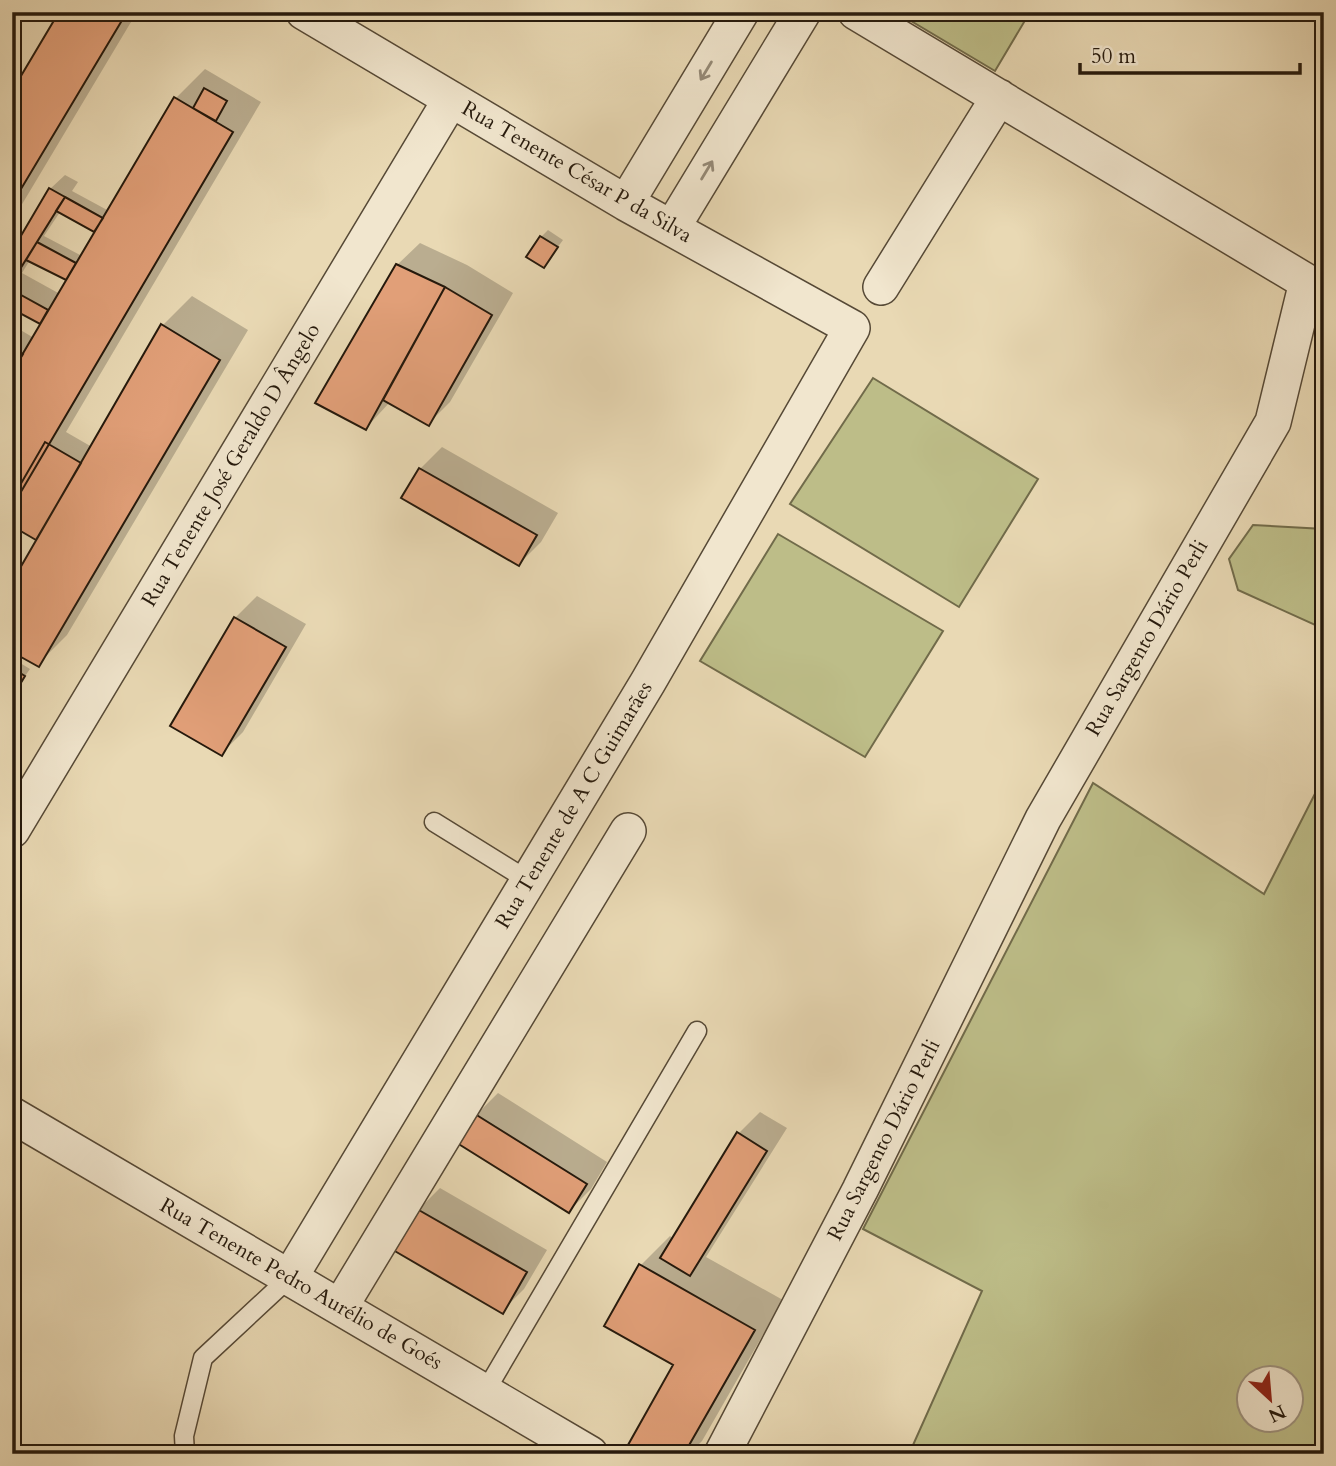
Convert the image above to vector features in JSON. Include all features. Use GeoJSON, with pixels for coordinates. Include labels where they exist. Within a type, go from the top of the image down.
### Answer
{"type":"FeatureCollection","features":[{"type":"Feature","properties":{"kind":"street","name":"Rua Tenente César P da Silva"},"geometry":{"type":"LineString","coordinates":[[304,12],[626,203],[852,328]]}},
{"type":"Feature","properties":{"kind":"street"},"geometry":{"type":"LineString","coordinates":[[626,203],[741,12]]}},
{"type":"Feature","properties":{"kind":"street"},"geometry":{"type":"LineString","coordinates":[[672,228],[803,12]]}},
{"type":"Feature","properties":{"kind":"street","name":"Rua Sargento Dário Perli"},"geometry":{"type":"LineString","coordinates":[[722,1454],[860,1190],[1043,819],[1273,422],[1307,282],[856,12]]}},
{"type":"Feature","properties":{"kind":"street"},"geometry":{"type":"LineString","coordinates":[[881,287],[999,97]]}},
{"type":"Feature","properties":{"kind":"street","name":"Rua Tenente José Geraldo D Ângelo"},"geometry":{"type":"LineString","coordinates":[[12,830],[451,99]]}},
{"type":"Feature","properties":{"kind":"street","name":"Rua Tenente de A C Guimarães"},"geometry":{"type":"LineString","coordinates":[[290,1278],[648,682],[852,328]]}},
{"type":"Feature","properties":{"kind":"street"},"geometry":{"type":"LineString","coordinates":[[340,1307],[628,831]]}},
{"type":"Feature","properties":{"kind":"street","name":"Rua Tenente Pedro Aurélio de Goés"},"geometry":{"type":"LineString","coordinates":[[12,1115],[590,1454]]}},
{"type":"Feature","properties":{"kind":"lane"},"geometry":{"type":"LineString","coordinates":[[434,822],[528,881]]}},
{"type":"Feature","properties":{"kind":"lane"},"geometry":{"type":"LineString","coordinates":[[485,1392],[697,1031]]}},
{"type":"Feature","properties":{"kind":"lane"},"geometry":{"type":"LineString","coordinates":[[185,1454],[184,1436],[203,1358],[290,1278]]}},
{"type":"Feature","properties":{"kind":"green space"},"geometry":{"type":"Polygon","coordinates":[[[896,12],[1030,12],[995,71],[896,12]]]}},
{"type":"Feature","properties":{"kind":"green space"},"geometry":{"type":"Polygon","coordinates":[[[873,378],[1038,479],[959,607],[790,504],[873,378]]]}},
{"type":"Feature","properties":{"kind":"green space"},"geometry":{"type":"Polygon","coordinates":[[[1253,525],[1324,529],[1324,629],[1238,590],[1229,559],[1253,525]]]}},
{"type":"Feature","properties":{"kind":"green space"},"geometry":{"type":"Polygon","coordinates":[[[778,534],[943,631],[865,757],[700,661],[778,534]]]}},
{"type":"Feature","properties":{"kind":"green space"},"geometry":{"type":"Polygon","coordinates":[[[1324,776],[1324,1454],[909,1454],[982,1291],[863,1229],[1093,783],[1264,894],[1324,776]]]}},
{"type":"Feature","properties":{"kind":"building"},"geometry":{"type":"Polygon","coordinates":[[[59,12],[127,12],[12,204],[12,91],[59,12]]]}},
{"type":"Feature","properties":{"kind":"building"},"geometry":{"type":"Polygon","coordinates":[[[204,88],[227,101],[216,121],[193,108],[204,88]]]}},
{"type":"Feature","properties":{"kind":"building"},"geometry":{"type":"Polygon","coordinates":[[[174,97],[233,132],[12,507],[12,372],[174,97]]]}},
{"type":"Feature","properties":{"kind":"building"},"geometry":{"type":"Polygon","coordinates":[[[49,188],[65,197],[12,282],[12,251],[49,188]]]}},
{"type":"Feature","properties":{"kind":"building"},"geometry":{"type":"Polygon","coordinates":[[[65,197],[103,218],[94,232],[56,211],[65,197]]]}},
{"type":"Feature","properties":{"kind":"building"},"geometry":{"type":"Polygon","coordinates":[[[540,236],[558,247],[544,268],[526,257],[540,236]]]}},
{"type":"Feature","properties":{"kind":"building"},"geometry":{"type":"Polygon","coordinates":[[[37,242],[76,263],[66,280],[26,260],[37,242]]]}},
{"type":"Feature","properties":{"kind":"building"},"geometry":{"type":"Polygon","coordinates":[[[396,264],[445,287],[366,430],[315,403],[396,264]]]}},
{"type":"Feature","properties":{"kind":"building"},"geometry":{"type":"Polygon","coordinates":[[[445,287],[492,315],[429,426],[383,400],[445,287]]]}},
{"type":"Feature","properties":{"kind":"building"},"geometry":{"type":"Polygon","coordinates":[[[12,290],[48,310],[40,324],[12,309],[12,290]]]}},
{"type":"Feature","properties":{"kind":"building"},"geometry":{"type":"Polygon","coordinates":[[[161,324],[220,360],[39,667],[12,652],[12,582],[161,324]]]}},
{"type":"Feature","properties":{"kind":"building"},"geometry":{"type":"Polygon","coordinates":[[[12,348],[23,354],[15,367],[12,366],[12,348]]]}},
{"type":"Feature","properties":{"kind":"building"},"geometry":{"type":"Polygon","coordinates":[[[45,442],[81,463],[36,540],[12,526],[12,499],[45,442]]]}},
{"type":"Feature","properties":{"kind":"building"},"geometry":{"type":"Polygon","coordinates":[[[419,468],[537,535],[519,566],[401,498],[419,468]]]}},
{"type":"Feature","properties":{"kind":"building"},"geometry":{"type":"Polygon","coordinates":[[[234,617],[286,647],[222,756],[170,726],[234,617]]]}},
{"type":"Feature","properties":{"kind":"building"},"geometry":{"type":"Polygon","coordinates":[[[12,668],[25,676],[16,691],[12,689],[12,668]]]}},
{"type":"Feature","properties":{"kind":"building"},"geometry":{"type":"Polygon","coordinates":[[[475,1114],[587,1184],[569,1213],[457,1143],[475,1114]]]}},
{"type":"Feature","properties":{"kind":"building"},"geometry":{"type":"Polygon","coordinates":[[[737,1132],[767,1151],[690,1276],[660,1258],[737,1132]]]}},
{"type":"Feature","properties":{"kind":"building"},"geometry":{"type":"Polygon","coordinates":[[[417,1209],[527,1272],[503,1314],[393,1250],[417,1209]]]}},
{"type":"Feature","properties":{"kind":"building"},"geometry":{"type":"Polygon","coordinates":[[[639,1264],[755,1330],[684,1454],[642,1454],[628,1445],[673,1365],[604,1326],[639,1264]]]}}]}
